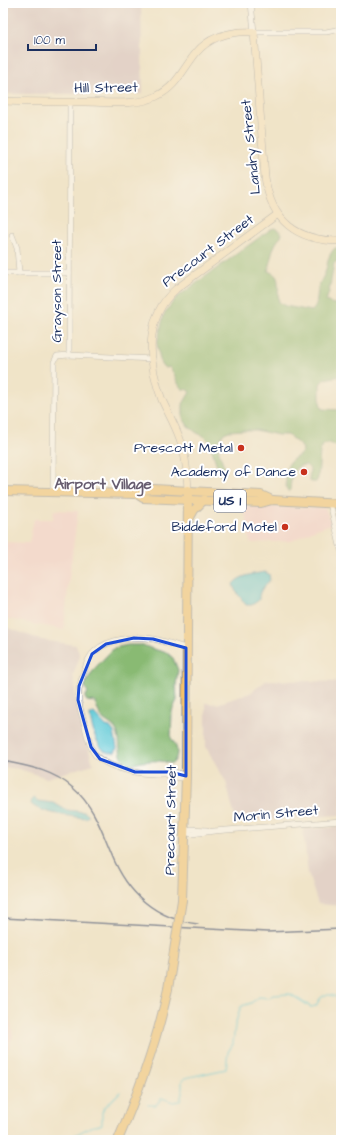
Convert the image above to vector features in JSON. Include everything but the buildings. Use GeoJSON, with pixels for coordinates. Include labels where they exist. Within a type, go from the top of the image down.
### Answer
{"type":"FeatureCollection","features":[{"type":"Feature","properties":{"kind":"main road","name":"US 1"},"geometry":{"type":"LineString","coordinates":[[3,491],[137,494],[143,498],[188,494],[261,495],[272,500]]}},
{"type":"Feature","properties":{"kind":"main road","name":"US 1"},"geometry":{"type":"LineString","coordinates":[[188,494],[204,500],[261,503],[272,500],[341,504]]}},
{"type":"Feature","properties":{"kind":"main road","name":"Precourt Street"},"geometry":{"type":"LineString","coordinates":[[118,1140],[145,1070],[161,1018],[168,989],[182,900],[186,776],[188,494]]}},
{"type":"Feature","properties":{"kind":"main road"},"geometry":{"type":"LineString","coordinates":[[187,524],[194,510],[204,500]]}},
{"type":"Feature","properties":{"kind":"street","name":"Landry Street"},"geometry":{"type":"LineString","coordinates":[[251,3],[265,182],[269,199],[278,214],[292,228],[305,236],[320,240],[341,241]]}},
{"type":"Feature","properties":{"kind":"street"},"geometry":{"type":"LineString","coordinates":[[254,32],[326,32],[341,29]]}},
{"type":"Feature","properties":{"kind":"street","name":"Hill Street"},"geometry":{"type":"LineString","coordinates":[[3,101],[133,102],[152,98],[164,92],[173,84],[195,54],[208,42],[232,33],[254,32]]}},
{"type":"Feature","properties":{"kind":"street","name":"Grayson Street"},"geometry":{"type":"LineString","coordinates":[[53,492],[54,362],[57,356],[68,355],[70,102]]}},
{"type":"Feature","properties":{"kind":"street","name":"Precourt Street"},"geometry":{"type":"LineString","coordinates":[[188,494],[186,466],[182,446],[158,387],[153,359],[153,328],[157,313],[166,299],[181,285],[278,214]]}},
{"type":"Feature","properties":{"kind":"street"},"geometry":{"type":"LineString","coordinates":[[12,235],[17,248],[19,273]]}},
{"type":"Feature","properties":{"kind":"street"},"geometry":{"type":"LineString","coordinates":[[3,274],[69,274]]}},
{"type":"Feature","properties":{"kind":"street"},"geometry":{"type":"LineString","coordinates":[[68,355],[153,359]]}},
{"type":"Feature","properties":{"kind":"street"},"geometry":{"type":"LineString","coordinates":[[330,503],[341,550]]}},
{"type":"Feature","properties":{"kind":"street"},"geometry":{"type":"LineString","coordinates":[[186,648],[144,638],[120,640],[101,646],[92,654],[85,668],[79,686],[78,695],[79,707],[91,748],[95,756],[105,762],[126,770],[140,773],[165,774],[170,777],[178,778],[186,776]]}},
{"type":"Feature","properties":{"kind":"street","name":"Morin Street"},"geometry":{"type":"LineString","coordinates":[[184,832],[192,834],[341,821]]}},
{"type":"Feature","properties":{"kind":"highlighted area"},"geometry":{"type":"Polygon","coordinates":[[[134,638],[153,639],[186,648],[186,776],[170,772],[135,772],[100,759],[91,747],[78,700],[79,686],[92,654],[106,644],[134,638]]]}},
{"type":"Feature","properties":{"kind":"shaded area"},"geometry":{"type":"Polygon","coordinates":[[[3,3],[141,3],[143,94],[3,94],[3,3]]]}},
{"type":"Feature","properties":{"kind":"shaded area","name":"Biddeford Motel"},"geometry":{"type":"Polygon","coordinates":[[[244,506],[325,508],[332,524],[314,530],[292,541],[250,543],[244,506]]]}},
{"type":"Feature","properties":{"kind":"shaded area"},"geometry":{"type":"Polygon","coordinates":[[[54,510],[78,511],[64,630],[3,618],[3,542],[29,543],[34,519],[53,519],[54,510]]]}},
{"type":"Feature","properties":{"kind":"shaded area"},"geometry":{"type":"Polygon","coordinates":[[[3,626],[42,640],[76,645],[80,656],[73,675],[75,697],[93,764],[47,778],[19,769],[3,767],[3,626]]]}},
{"type":"Feature","properties":{"kind":"shaded area"},"geometry":{"type":"Polygon","coordinates":[[[267,680],[341,682],[341,815],[236,822],[226,782],[206,747],[206,703],[217,704],[250,693],[267,680]]]}},
{"type":"Feature","properties":{"kind":"shaded area"},"geometry":{"type":"Polygon","coordinates":[[[341,827],[341,906],[318,904],[308,874],[303,829],[341,827]]]}},
{"type":"Feature","properties":{"kind":"shaded area"},"geometry":{"type":"Polygon","coordinates":[[[3,973],[13,1037],[3,1063],[3,973]]]}},
{"type":"Feature","properties":{"kind":"green space"},"geometry":{"type":"Polygon","coordinates":[[[275,228],[282,233],[274,248],[268,271],[277,278],[279,302],[285,306],[312,311],[316,306],[318,288],[325,273],[330,254],[335,248],[341,248],[341,261],[334,263],[326,301],[341,305],[341,376],[324,379],[320,384],[320,403],[322,409],[341,410],[341,448],[329,443],[323,445],[320,451],[318,478],[316,482],[309,481],[310,469],[306,465],[297,467],[293,474],[289,492],[286,488],[287,467],[292,460],[303,451],[302,447],[288,435],[278,435],[255,430],[229,431],[224,433],[218,442],[219,452],[225,469],[225,474],[222,476],[220,475],[209,441],[188,426],[183,418],[183,404],[190,392],[186,389],[182,389],[169,367],[166,368],[161,365],[157,344],[164,314],[176,298],[271,229],[275,228]]]}},
{"type":"Feature","properties":{"kind":"green space"},"geometry":{"type":"Polygon","coordinates":[[[128,645],[143,645],[167,653],[173,658],[178,670],[176,685],[177,700],[172,711],[171,738],[177,751],[173,763],[149,761],[136,763],[130,766],[121,755],[116,730],[103,719],[95,702],[87,701],[85,698],[88,692],[85,688],[85,684],[95,668],[114,648],[128,645]]]}},
{"type":"Feature","properties":{"kind":"water"},"geometry":{"type":"Polygon","coordinates":[[[265,572],[269,574],[270,580],[260,592],[259,600],[252,605],[246,605],[235,590],[233,584],[243,577],[265,572]]]}},
{"type":"Feature","properties":{"kind":"water"},"geometry":{"type":"Polygon","coordinates":[[[94,713],[114,732],[117,748],[115,752],[108,752],[104,750],[98,742],[93,731],[90,715],[94,713]]]}},
{"type":"Feature","properties":{"kind":"water"},"geometry":{"type":"Polygon","coordinates":[[[34,798],[38,801],[53,803],[67,810],[85,812],[89,816],[86,818],[73,817],[41,810],[31,804],[32,799],[34,798]]]}},
{"type":"Feature","properties":{"kind":"waterway"},"geometry":{"type":"LineString","coordinates":[[148,1105],[156,1105],[162,1098],[173,1102],[180,1101],[182,1081],[185,1078],[226,1069],[228,1052],[233,1044],[235,1025],[242,1006],[251,1003],[259,997],[269,998],[273,995],[290,994],[311,1007],[316,1006],[318,1001],[326,995],[341,999]]}},
{"type":"Feature","properties":{"kind":"waterway"},"geometry":{"type":"LineString","coordinates":[[64,1140],[90,1127],[102,1124],[102,1112],[104,1108],[120,1092]]}},
{"type":"Feature","properties":{"kind":"railway"},"geometry":{"type":"LineString","coordinates":[[3,761],[31,767],[49,773],[73,788],[91,810],[100,826],[118,867],[134,892],[144,902],[156,910],[183,921],[198,924]]}},
{"type":"Feature","properties":{"kind":"railway"},"geometry":{"type":"LineString","coordinates":[[3,918],[267,932],[341,929]]}},
{"type":"Feature","properties":{"kind":"place","name":"Prescott Metal"},"geometry":{"type":"Point","coordinates":[241,448]}},
{"type":"Feature","properties":{"kind":"place","name":"Academy of Dance"},"geometry":{"type":"Point","coordinates":[304,472]}},
{"type":"Feature","properties":{"kind":"place","name":"Biddeford Motel"},"geometry":{"type":"Point","coordinates":[285,527]}},
{"type":"Feature","properties":{"kind":"district","name":"Airport Village"},"geometry":{"type":"Point","coordinates":[103,484]}}]}
